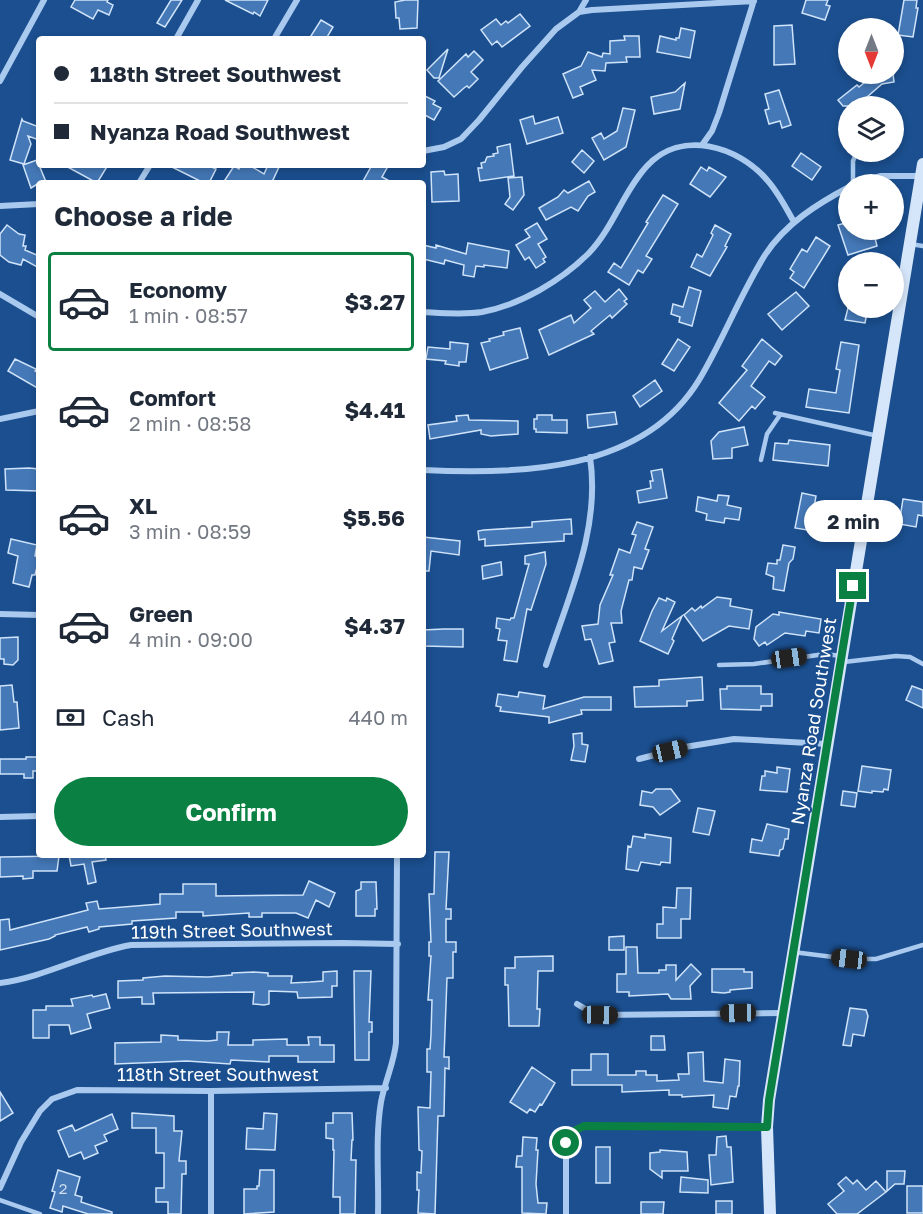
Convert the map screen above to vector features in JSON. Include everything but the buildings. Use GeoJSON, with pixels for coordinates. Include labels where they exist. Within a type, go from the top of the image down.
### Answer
{"type":"FeatureCollection","features":[{"type":"Feature","properties":{"kind":"street"},"geometry":{"type":"LineString","coordinates":[[0,81],[44,0]]}},
{"type":"Feature","properties":{"kind":"street"},"geometry":{"type":"LineString","coordinates":[[178,36],[198,0]]}},
{"type":"Feature","properties":{"kind":"street"},"geometry":{"type":"LineString","coordinates":[[276,36],[297,0]]}},
{"type":"Feature","properties":{"kind":"street"},"geometry":{"type":"LineString","coordinates":[[426,150],[444,147],[461,139],[541,45],[556,29],[579,12],[586,0]]}},
{"type":"Feature","properties":{"kind":"street"},"geometry":{"type":"LineString","coordinates":[[579,12],[754,1],[719,112],[712,130],[702,145]]}},
{"type":"Feature","properties":{"kind":"street"},"geometry":{"type":"LineString","coordinates":[[426,312],[483,312],[519,300],[550,283],[589,253],[600,240],[636,181],[653,160],[685,146],[712,146],[737,155],[761,173],[776,191],[794,222]]}},
{"type":"Feature","properties":{"kind":"street"},"geometry":{"type":"LineString","coordinates":[[894,174],[922,170]]}},
{"type":"Feature","properties":{"kind":"street","name":"Nyanza Road Southwest"},"geometry":{"type":"LineString","coordinates":[[770,1214],[767,1127],[769,1100],[878,436],[917,245],[922,170]]}},
{"type":"Feature","properties":{"kind":"street"},"geometry":{"type":"LineString","coordinates":[[426,471],[518,471],[553,466],[590,457],[648,433],[672,414],[699,380],[765,255],[794,222],[816,205],[838,193]]}},
{"type":"Feature","properties":{"kind":"street"},"geometry":{"type":"LineString","coordinates":[[0,206],[36,204]]}},
{"type":"Feature","properties":{"kind":"street"},"geometry":{"type":"LineString","coordinates":[[0,294],[36,315]]}},
{"type":"Feature","properties":{"kind":"street"},"geometry":{"type":"LineString","coordinates":[[0,419],[36,412]]}},
{"type":"Feature","properties":{"kind":"street"},"geometry":{"type":"LineString","coordinates":[[546,665],[584,553],[594,481],[590,457]]}},
{"type":"Feature","properties":{"kind":"street"},"geometry":{"type":"LineString","coordinates":[[0,614],[36,615]]}},
{"type":"Feature","properties":{"kind":"street"},"geometry":{"type":"LineString","coordinates":[[639,759],[685,747],[734,739],[827,744]]}},
{"type":"Feature","properties":{"kind":"street"},"geometry":{"type":"LineString","coordinates":[[0,816],[36,816]]}},
{"type":"Feature","properties":{"kind":"street"},"geometry":{"type":"LineString","coordinates":[[378,1214],[381,1099],[394,1060],[396,1043],[397,858]]}},
{"type":"Feature","properties":{"kind":"street","name":"119th Street Southwest"},"geometry":{"type":"LineString","coordinates":[[0,983],[21,980],[58,969],[107,950],[131,945],[343,942],[398,944]]}},
{"type":"Feature","properties":{"kind":"street"},"geometry":{"type":"LineString","coordinates":[[577,1004],[600,1015],[784,1013]]}},
{"type":"Feature","properties":{"kind":"street","name":"118th Street Southwest"},"geometry":{"type":"LineString","coordinates":[[0,1188],[40,1111],[52,1099],[77,1090],[212,1091],[386,1088]]}},
{"type":"Feature","properties":{"kind":"street"},"geometry":{"type":"LineString","coordinates":[[211,1214],[212,1091]]}},
{"type":"Feature","properties":{"kind":"street"},"geometry":{"type":"LineString","coordinates":[[566,1214],[566,1143],[570,1133],[584,1126],[767,1127]]}},
{"type":"Feature","properties":{"kind":"lane"},"geometry":{"type":"LineString","coordinates":[[761,460],[767,435],[777,414],[878,436]]}},
{"type":"Feature","properties":{"kind":"lane"},"geometry":{"type":"LineString","coordinates":[[719,665],[754,664],[825,654],[841,660],[910,657],[923,664]]}},
{"type":"Feature","properties":{"kind":"lane"},"geometry":{"type":"LineString","coordinates":[[793,952],[849,959],[876,959],[923,945]]}},
{"type":"Feature","properties":{"kind":"lane"},"geometry":{"type":"LineString","coordinates":[[0,1200],[40,1214]]}},
{"type":"Feature","properties":{"kind":"route"},"geometry":{"type":"LineString","coordinates":[[566,1143],[570,1133],[584,1126],[767,1127],[769,1100],[853,586]]}}]}
